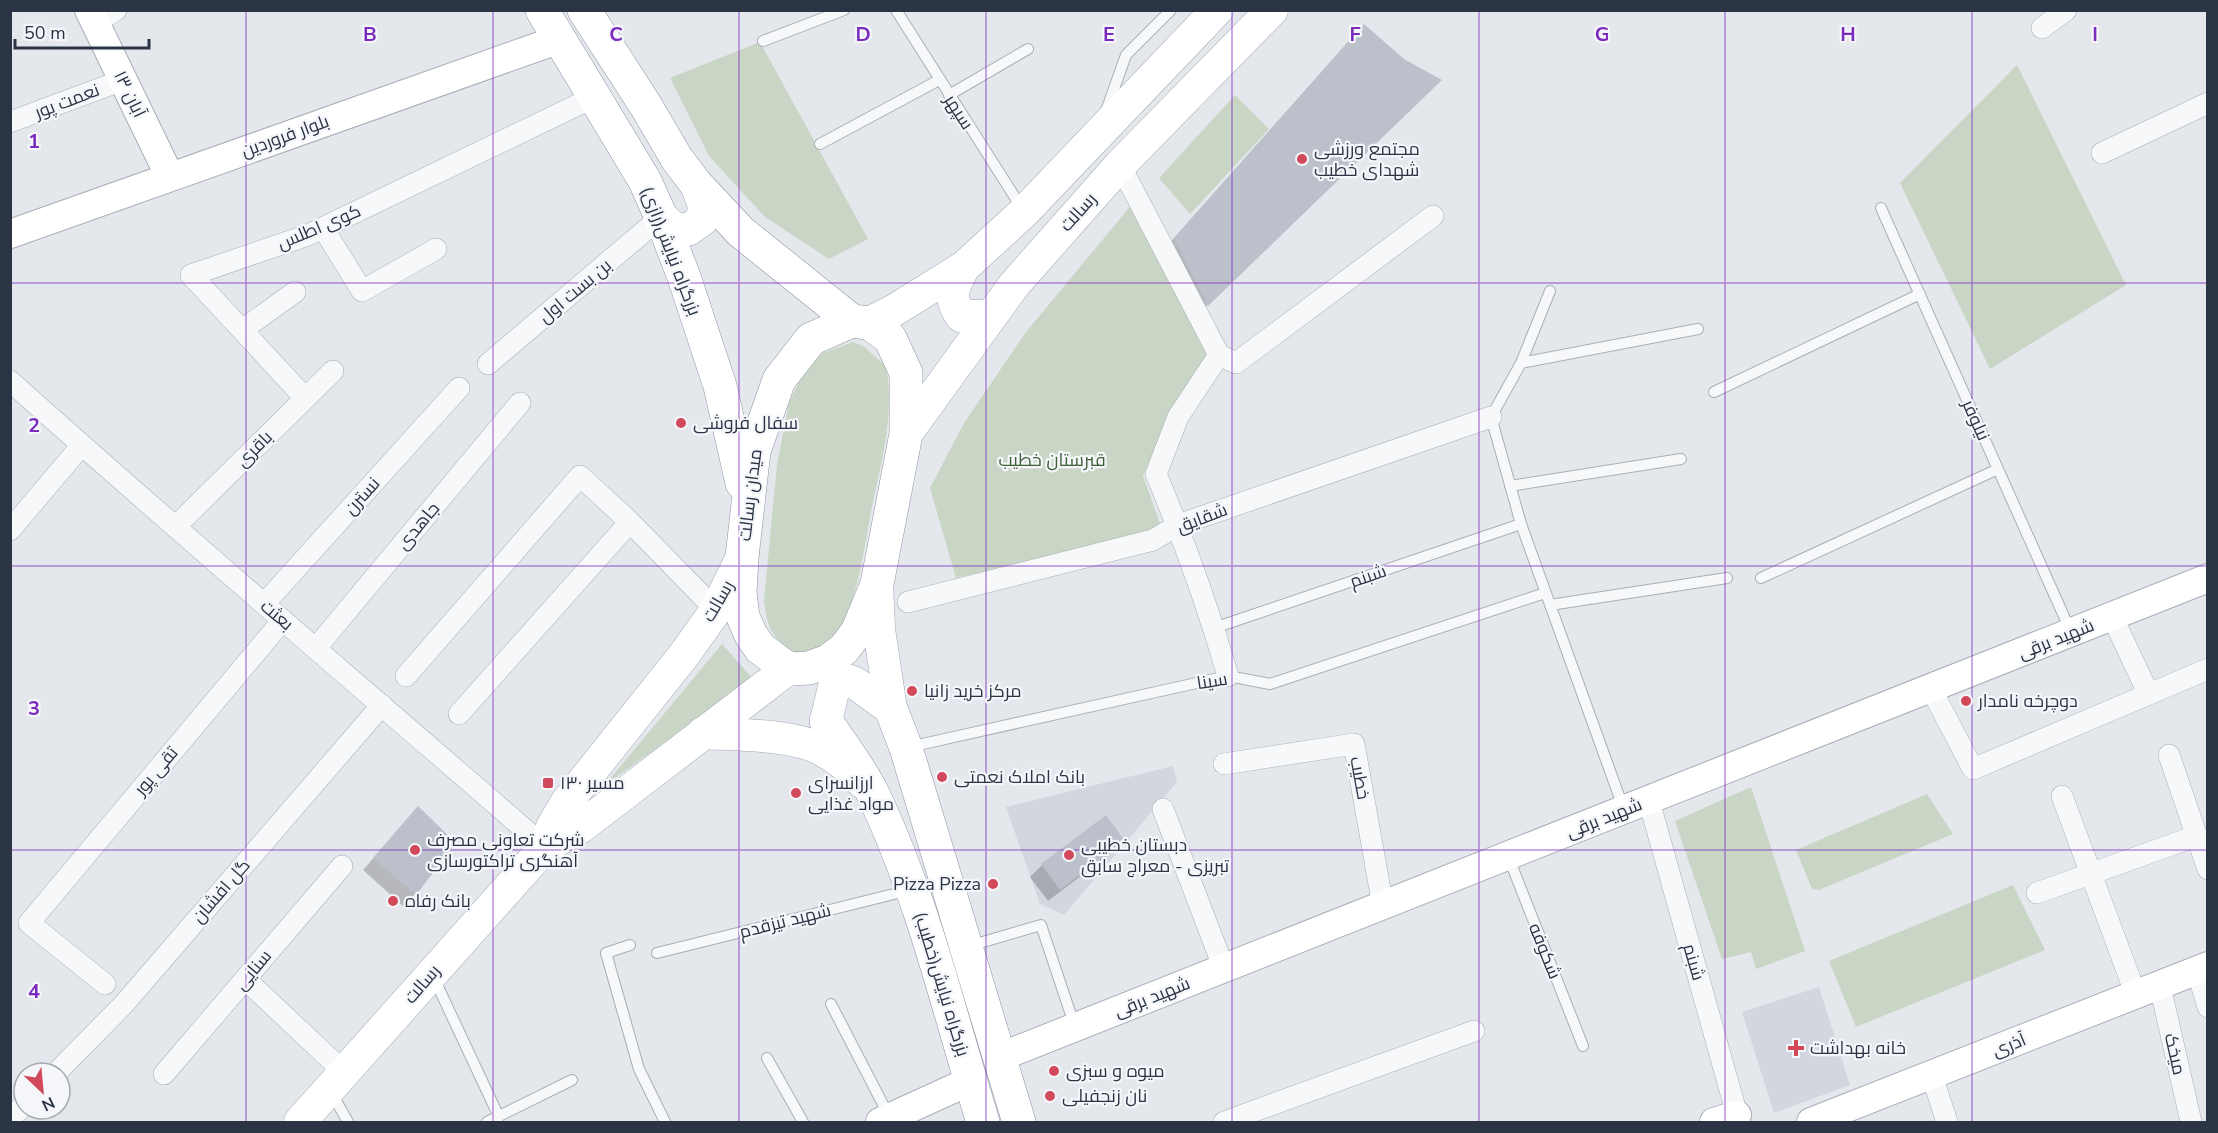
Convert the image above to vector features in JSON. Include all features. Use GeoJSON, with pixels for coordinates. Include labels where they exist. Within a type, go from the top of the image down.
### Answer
{"type":"FeatureCollection","features":[{"type":"Feature","properties":{"kind":"highway","name":"بزرگراه نیایش(رازی)"},"geometry":{"type":"LineString","coordinates":[[542,10],[645,181],[661,217],[684,277],[720,386],[735,443],[748,513]]}},
{"type":"Feature","properties":{"kind":"highway"},"geometry":{"type":"LineString","coordinates":[[586,11],[677,159],[696,184],[741,232],[861,322],[890,338],[906,374],[906,434],[877,584],[857,632],[844,649],[828,661],[795,668]]}},
{"type":"Feature","properties":{"kind":"highway","name":"میدان رسالت"},"geometry":{"type":"LineString","coordinates":[[795,668],[766,653],[751,635],[743,616],[740,593],[742,557],[754,451],[779,380],[811,339],[861,322]]}},
{"type":"Feature","properties":{"kind":"highway","name":"بزرگراه نیایش(خطیب)"},"geometry":{"type":"LineString","coordinates":[[891,709],[906,748],[1019,1122]]}},
{"type":"Feature","properties":{"kind":"highway","name":"بزرگراه نیایش(خطیب)"},"geometry":{"type":"LineString","coordinates":[[826,721],[872,792],[913,889],[983,1122]]}},
{"type":"Feature","properties":{"kind":"main road"},"geometry":{"type":"LineString","coordinates":[[861,322],[893,311],[964,267],[1024,212],[1217,10]]}},
{"type":"Feature","properties":{"kind":"main road","name":"رسالت"},"geometry":{"type":"LineString","coordinates":[[906,434],[1014,285],[1120,165],[1272,10]]}},
{"type":"Feature","properties":{"kind":"main road","name":"۱۳ آبان"},"geometry":{"type":"LineString","coordinates":[[100,15],[123,80],[170,177]]}},
{"type":"Feature","properties":{"kind":"main road","name":"بلوار فروردین"},"geometry":{"type":"LineString","coordinates":[[10,234],[560,39]]}},
{"type":"Feature","properties":{"kind":"main road"},"geometry":{"type":"LineString","coordinates":[[661,217],[674,228],[688,230],[702,220],[704,206],[696,184]]}},
{"type":"Feature","properties":{"kind":"main road"},"geometry":{"type":"LineString","coordinates":[[964,267],[953,289],[954,306],[962,316],[991,316]]}},
{"type":"Feature","properties":{"kind":"main road","name":"رسالت"},"geometry":{"type":"LineString","coordinates":[[545,847],[552,827],[566,804],[684,655],[716,610],[742,557]]}},
{"type":"Feature","properties":{"kind":"main road","name":"شهید برقی"},"geometry":{"type":"LineString","coordinates":[[999,1057],[2208,578]]}},
{"type":"Feature","properties":{"kind":"main road"},"geometry":{"type":"LineString","coordinates":[[877,584],[879,629],[891,709]]}},
{"type":"Feature","properties":{"kind":"main road"},"geometry":{"type":"LineString","coordinates":[[795,668],[826,721]]}},
{"type":"Feature","properties":{"kind":"main road","name":"رسالت"},"geometry":{"type":"LineString","coordinates":[[302,1122],[545,847],[581,827],[703,732],[795,668]]}},
{"type":"Feature","properties":{"kind":"main road"},"geometry":{"type":"LineString","coordinates":[[826,721],[834,687],[847,681],[855,683],[891,709]]}},
{"type":"Feature","properties":{"kind":"main road"},"geometry":{"type":"LineString","coordinates":[[703,732],[783,739],[821,749],[850,769],[872,792]]}},
{"type":"Feature","properties":{"kind":"main road","name":"آذری"},"geometry":{"type":"LineString","coordinates":[[1811,1122],[2203,968]]}},
{"type":"Feature","properties":{"kind":"main road"},"geometry":{"type":"LineString","coordinates":[[885,1120],[970,1081]]}},
{"type":"Feature","properties":{"kind":"street"},"geometry":{"type":"LineString","coordinates":[[2043,28],[2066,10]]}},
{"type":"Feature","properties":{"kind":"street","name":"نعمت پور"},"geometry":{"type":"LineString","coordinates":[[10,122],[123,80]]}},
{"type":"Feature","properties":{"kind":"street","name":"کوی اطلس"},"geometry":{"type":"LineString","coordinates":[[305,398],[191,275],[308,235],[594,97]]}},
{"type":"Feature","properties":{"kind":"street"},"geometry":{"type":"LineString","coordinates":[[2102,153],[2208,103]]}},
{"type":"Feature","properties":{"kind":"street"},"geometry":{"type":"LineString","coordinates":[[1120,165],[1219,355],[1236,363],[1433,216]]}},
{"type":"Feature","properties":{"kind":"street","name":"بن بست اول"},"geometry":{"type":"LineString","coordinates":[[488,364],[661,217]]}},
{"type":"Feature","properties":{"kind":"street"},"geometry":{"type":"LineString","coordinates":[[323,228],[362,291],[436,249]]}},
{"type":"Feature","properties":{"kind":"street"},"geometry":{"type":"LineString","coordinates":[[242,330],[295,292]]}},
{"type":"Feature","properties":{"kind":"street"},"geometry":{"type":"LineString","coordinates":[[1219,355],[1178,417],[1156,474],[1178,525],[1228,676]]}},
{"type":"Feature","properties":{"kind":"street","name":"باقری"},"geometry":{"type":"LineString","coordinates":[[175,527],[333,371]]}},
{"type":"Feature","properties":{"kind":"street","name":"بعثت"},"geometry":{"type":"LineString","coordinates":[[10,381],[545,847]]}},
{"type":"Feature","properties":{"kind":"street","name":"نسترن"},"geometry":{"type":"LineString","coordinates":[[264,604],[459,388]]}},
{"type":"Feature","properties":{"kind":"street","name":"جاهدی"},"geometry":{"type":"LineString","coordinates":[[316,648],[520,403]]}},
{"type":"Feature","properties":{"kind":"street","name":"شقایق"},"geometry":{"type":"LineString","coordinates":[[908,602],[1153,540],[1178,525],[1491,417]]}},
{"type":"Feature","properties":{"kind":"street"},"geometry":{"type":"LineString","coordinates":[[10,530],[82,445]]}},
{"type":"Feature","properties":{"kind":"street"},"geometry":{"type":"LineString","coordinates":[[406,676],[580,476],[630,522],[716,610]]}},
{"type":"Feature","properties":{"kind":"street"},"geometry":{"type":"LineString","coordinates":[[459,714],[630,522]]}},
{"type":"Feature","properties":{"kind":"street"},"geometry":{"type":"LineString","coordinates":[[2112,616],[2148,693]]}},
{"type":"Feature","properties":{"kind":"street","name":"تقی پور"},"geometry":{"type":"LineString","coordinates":[[105,984],[29,923],[283,620]]}},
{"type":"Feature","properties":{"kind":"street"},"geometry":{"type":"LineString","coordinates":[[1931,689],[1973,769],[2208,669]]}},
{"type":"Feature","properties":{"kind":"street","name":"گل افشان"},"geometry":{"type":"LineString","coordinates":[[68,1061],[124,1004],[382,705]]}},
{"type":"Feature","properties":{"kind":"street","name":"خطیب"},"geometry":{"type":"LineString","coordinates":[[1224,764],[1354,744],[1383,906]]}},
{"type":"Feature","properties":{"kind":"street"},"geometry":{"type":"LineString","coordinates":[[2169,755],[2208,869]]}},
{"type":"Feature","properties":{"kind":"street","name":"میخک"},"geometry":{"type":"LineString","coordinates":[[2062,796],[2091,874],[2148,991],[2191,1122]]}},
{"type":"Feature","properties":{"kind":"street","name":"شبنم"},"geometry":{"type":"LineString","coordinates":[[1637,806],[1730,1120]]}},
{"type":"Feature","properties":{"kind":"street"},"geometry":{"type":"LineString","coordinates":[[1163,809],[1224,969]]}},
{"type":"Feature","properties":{"kind":"street"},"geometry":{"type":"LineString","coordinates":[[2037,893],[2196,836]]}},
{"type":"Feature","properties":{"kind":"street","name":"سنایی"},"geometry":{"type":"LineString","coordinates":[[164,1074],[342,866]]}},
{"type":"Feature","properties":{"kind":"street"},"geometry":{"type":"LineString","coordinates":[[2203,968],[2208,1007]]}},
{"type":"Feature","properties":{"kind":"street"},"geometry":{"type":"LineString","coordinates":[[245,979],[337,1081]]}},
{"type":"Feature","properties":{"kind":"street"},"geometry":{"type":"LineString","coordinates":[[1224,1122],[1474,1031]]}},
{"type":"Feature","properties":{"kind":"street"},"geometry":{"type":"LineString","coordinates":[[1932,1076],[1947,1122]]}},
{"type":"Feature","properties":{"kind":"lane"},"geometry":{"type":"LineString","coordinates":[[763,41],[844,10]]}},
{"type":"Feature","properties":{"kind":"lane","name":"سپهر"},"geometry":{"type":"LineString","coordinates":[[896,10],[1024,212]]}},
{"type":"Feature","properties":{"kind":"lane"},"geometry":{"type":"LineString","coordinates":[[1097,136],[1126,55],[1171,10]]}},
{"type":"Feature","properties":{"kind":"lane"},"geometry":{"type":"LineString","coordinates":[[949,95],[1028,49]]}},
{"type":"Feature","properties":{"kind":"lane"},"geometry":{"type":"LineString","coordinates":[[820,144],[939,80]]}},
{"type":"Feature","properties":{"kind":"lane","name":"نیلوفر"},"geometry":{"type":"LineString","coordinates":[[1881,208],[2071,633]]}},
{"type":"Feature","properties":{"kind":"lane"},"geometry":{"type":"LineString","coordinates":[[1550,291],[1521,363],[1491,417],[1521,524],[1545,592],[1637,806]]}},
{"type":"Feature","properties":{"kind":"lane"},"geometry":{"type":"LineString","coordinates":[[1714,392],[1920,294]]}},
{"type":"Feature","properties":{"kind":"lane"},"geometry":{"type":"LineString","coordinates":[[1521,363],[1698,329]]}},
{"type":"Feature","properties":{"kind":"lane"},"geometry":{"type":"LineString","coordinates":[[1510,486],[1681,459]]}},
{"type":"Feature","properties":{"kind":"lane"},"geometry":{"type":"LineString","coordinates":[[1761,578],[1998,469]]}},
{"type":"Feature","properties":{"kind":"lane","name":"شبنم"},"geometry":{"type":"LineString","coordinates":[[1214,628],[1521,524]]}},
{"type":"Feature","properties":{"kind":"lane"},"geometry":{"type":"LineString","coordinates":[[1550,605],[1726,578]]}},
{"type":"Feature","properties":{"kind":"lane","name":"سینا"},"geometry":{"type":"LineString","coordinates":[[906,748],[1228,676],[1270,684],[1545,592]]}},
{"type":"Feature","properties":{"kind":"lane","name":"شکوفه"},"geometry":{"type":"LineString","coordinates":[[1508,856],[1583,1046]]}},
{"type":"Feature","properties":{"kind":"lane","name":"شهید تیزقدم"},"geometry":{"type":"LineString","coordinates":[[657,953],[913,889]]}},
{"type":"Feature","properties":{"kind":"lane"},"geometry":{"type":"LineString","coordinates":[[967,946],[1041,925],[1075,1028]]}},
{"type":"Feature","properties":{"kind":"lane"},"geometry":{"type":"LineString","coordinates":[[630,945],[606,952],[639,1069],[665,1122]]}},
{"type":"Feature","properties":{"kind":"lane"},"geometry":{"type":"LineString","coordinates":[[432,973],[498,1117]]}},
{"type":"Feature","properties":{"kind":"lane"},"geometry":{"type":"LineString","coordinates":[[831,1005],[885,1120]]}},
{"type":"Feature","properties":{"kind":"lane"},"geometry":{"type":"LineString","coordinates":[[767,1058],[803,1122]]}},
{"type":"Feature","properties":{"kind":"lane"},"geometry":{"type":"LineString","coordinates":[[487,1122],[572,1080]]}},
{"type":"Feature","properties":{"kind":"lane"},"geometry":{"type":"LineString","coordinates":[[337,1081],[348,1122]]}},
{"type":"Feature","properties":{"kind":"shaded area","name":"دبستان خطیبی تبریزی - معراج سابق"},"geometry":{"type":"Polygon","coordinates":[[[1173,766],[1177,782],[1064,915],[1040,904],[1006,807],[1173,766]]]}},
{"type":"Feature","properties":{"kind":"shaded area","name":"خانه بهداشت"},"geometry":{"type":"Polygon","coordinates":[[[1819,987],[1850,1085],[1774,1113],[1742,1012],[1819,987]]]}},
{"type":"Feature","properties":{"kind":"green space"},"geometry":{"type":"Polygon","coordinates":[[[760,42],[868,239],[829,259],[765,217],[709,156],[670,78],[760,42]]]}},
{"type":"Feature","properties":{"kind":"green space"},"geometry":{"type":"Polygon","coordinates":[[[2017,65],[2126,285],[1990,369],[1900,183],[2017,65]]]}},
{"type":"Feature","properties":{"kind":"green space"},"geometry":{"type":"Polygon","coordinates":[[[1235,95],[1269,129],[1190,214],[1159,178],[1235,95]]]}},
{"type":"Feature","properties":{"kind":"green space","name":"قبرستان خطیب"},"geometry":{"type":"Polygon","coordinates":[[[1134,202],[1210,355],[1171,415],[1143,476],[1162,529],[956,578],[930,488],[964,423],[1026,332],[1134,202]]]}},
{"type":"Feature","properties":{"kind":"green space"},"geometry":{"type":"Polygon","coordinates":[[[853,342],[863,346],[886,366],[889,407],[886,436],[863,558],[847,615],[831,644],[821,651],[809,654],[786,647],[776,637],[767,620],[764,600],[777,465],[789,403],[806,367],[823,353],[853,342]]]}},
{"type":"Feature","properties":{"kind":"green space"},"geometry":{"type":"Polygon","coordinates":[[[722,644],[753,679],[605,785],[722,644]]]}},
{"type":"Feature","properties":{"kind":"green space"},"geometry":{"type":"Polygon","coordinates":[[[1751,787],[1805,951],[1756,969],[1751,952],[1722,959],[1675,821],[1751,787]]]}},
{"type":"Feature","properties":{"kind":"green space"},"geometry":{"type":"Polygon","coordinates":[[[1927,794],[1953,834],[1819,890],[1812,889],[1796,850],[1927,794]]]}},
{"type":"Feature","properties":{"kind":"green space"},"geometry":{"type":"Polygon","coordinates":[[[2013,885],[2045,950],[1856,1027],[1829,961],[2013,885]]]}},
{"type":"Feature","properties":{"kind":"building","name":"مجتمع ورزشی شهدای خطیب"},"geometry":{"type":"Polygon","coordinates":[[[1364,24],[1404,59],[1442,80],[1208,306],[1174,238],[1364,24]]]}},
{"type":"Feature","properties":{"kind":"building","name":"شرکت تعاونی مصرف آهنگری تراکتورسازی"},"geometry":{"type":"Polygon","coordinates":[[[418,806],[456,843],[416,895],[373,858],[418,806]]]}},
{"type":"Feature","properties":{"kind":"building"},"geometry":{"type":"Polygon","coordinates":[[[1106,815],[1125,841],[1060,890],[1041,864],[1106,815]]]}},
{"type":"Feature","properties":{"kind":"place","name":"مجتمع ورزشی شهدای خطیب"},"geometry":{"type":"Point","coordinates":[1302,159]}},
{"type":"Feature","properties":{"kind":"place","name":"سفال فروشی"},"geometry":{"type":"Point","coordinates":[681,423]}},
{"type":"Feature","properties":{"kind":"place","name":"مرکز خرید زانیا"},"geometry":{"type":"Point","coordinates":[912,691]}},
{"type":"Feature","properties":{"kind":"place","name":"دوچرخه نامدار"},"geometry":{"type":"Point","coordinates":[1966,701]}},
{"type":"Feature","properties":{"kind":"place","name":"بانک املاک نعمتی"},"geometry":{"type":"Point","coordinates":[942,777]}},
{"type":"Feature","properties":{"kind":"place","name":"مسیر ۱۳۰"},"geometry":{"type":"Point","coordinates":[548,783]}},
{"type":"Feature","properties":{"kind":"place","name":"ارزانسرای مواد غذایی"},"geometry":{"type":"Point","coordinates":[796,793]}},
{"type":"Feature","properties":{"kind":"place","name":"شرکت تعاونی مصرف آهنگری تراکتورسازی"},"geometry":{"type":"Point","coordinates":[415,850]}},
{"type":"Feature","properties":{"kind":"place","name":"دبستان خطیبی تبریزی - معراج سابق"},"geometry":{"type":"Point","coordinates":[1069,855]}},
{"type":"Feature","properties":{"kind":"place","name":"Pizza Pizza"},"geometry":{"type":"Point","coordinates":[993,884]}},
{"type":"Feature","properties":{"kind":"place","name":"بانک رفاه"},"geometry":{"type":"Point","coordinates":[393,901]}},
{"type":"Feature","properties":{"kind":"place","name":"خانه بهداشت"},"geometry":{"type":"Point","coordinates":[1796,1048]}},
{"type":"Feature","properties":{"kind":"place","name":"میوه و سبزی"},"geometry":{"type":"Point","coordinates":[1054,1071]}},
{"type":"Feature","properties":{"kind":"place","name":"نان زنجفیلی"},"geometry":{"type":"Point","coordinates":[1050,1096]}}]}
